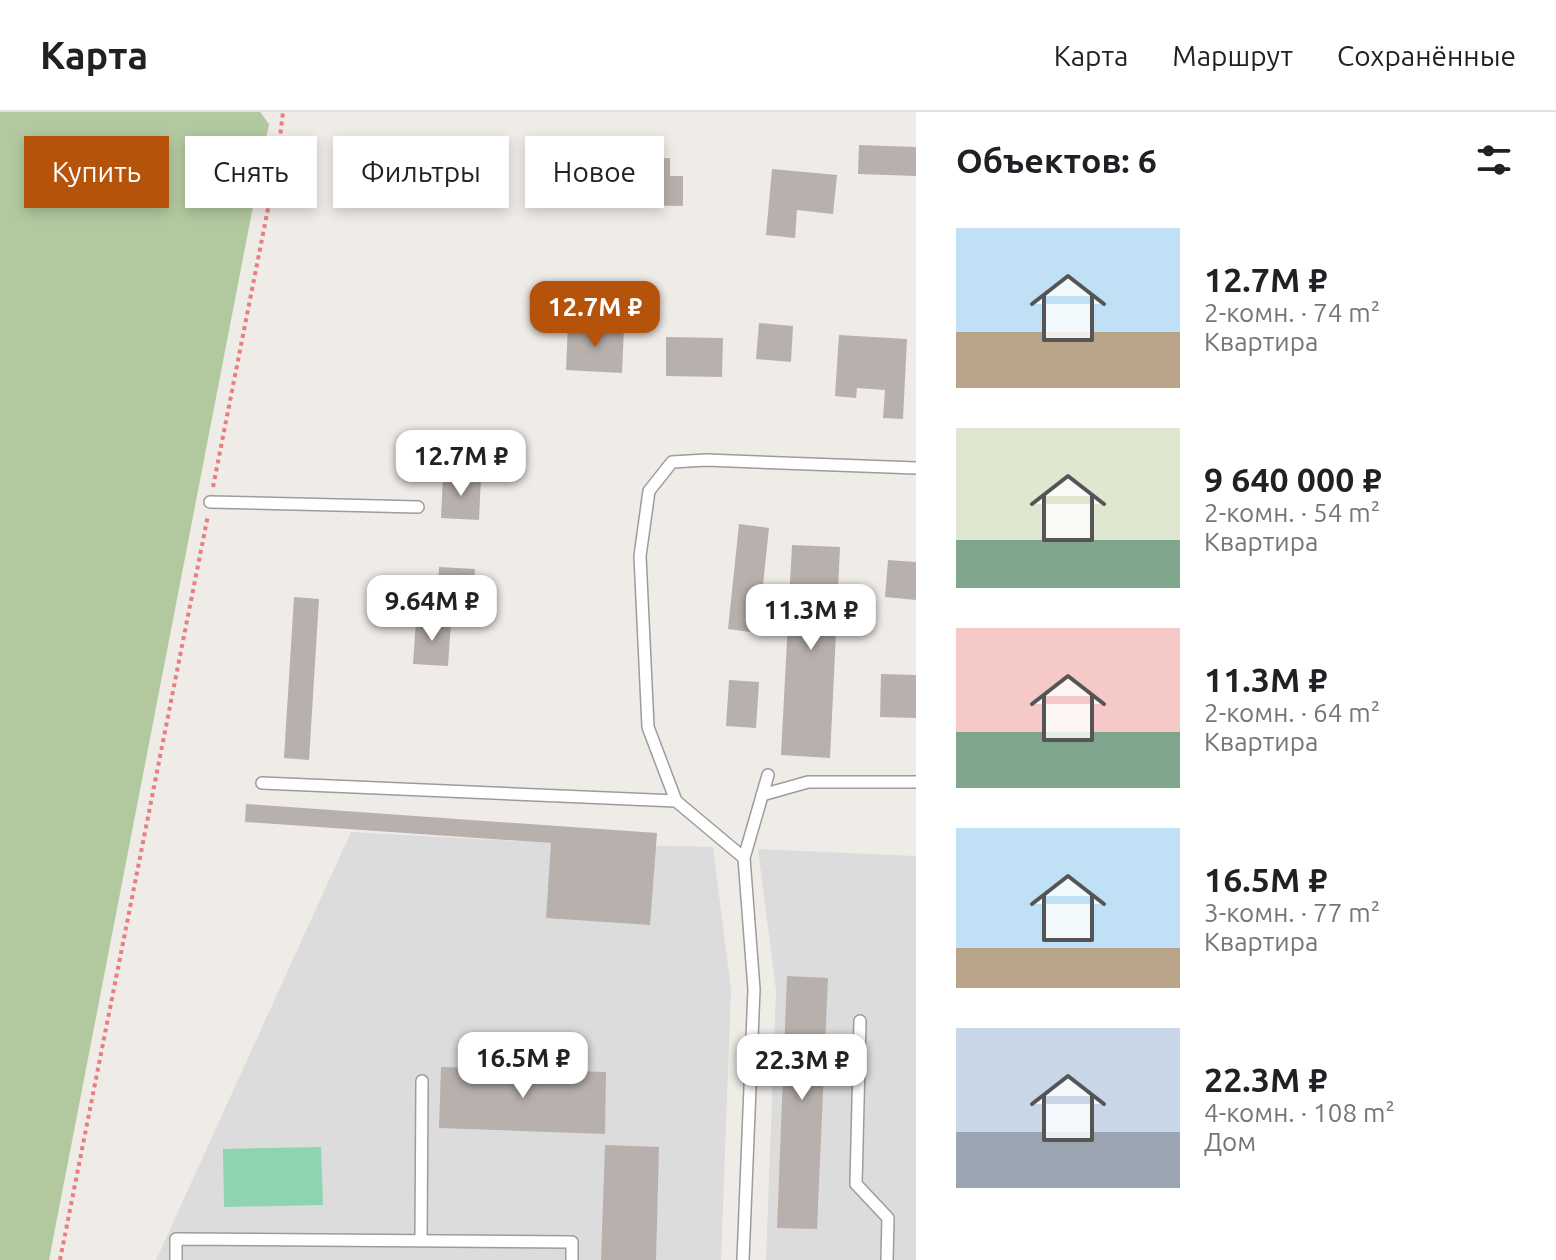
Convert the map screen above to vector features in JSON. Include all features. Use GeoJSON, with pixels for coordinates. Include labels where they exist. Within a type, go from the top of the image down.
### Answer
{"type":"FeatureCollection","features":[{"type":"Feature","properties":{"kind":"lane"},"geometry":{"type":"LineString","coordinates":[[744,858],[676,801],[648,727],[640,556],[649,491],[672,462],[706,460],[916,468]]}},
{"type":"Feature","properties":{"kind":"lane"},"geometry":{"type":"LineString","coordinates":[[210,502],[418,507]]}},
{"type":"Feature","properties":{"kind":"lane"},"geometry":{"type":"LineString","coordinates":[[743,1260],[754,989],[744,858],[768,775]]}},
{"type":"Feature","properties":{"kind":"lane"},"geometry":{"type":"LineString","coordinates":[[762,795],[808,782],[916,782]]}},
{"type":"Feature","properties":{"kind":"lane"},"geometry":{"type":"LineString","coordinates":[[262,783],[676,801]]}},
{"type":"Feature","properties":{"kind":"lane"},"geometry":{"type":"LineString","coordinates":[[860,1021],[856,1184],[888,1218],[887,1260]]}},
{"type":"Feature","properties":{"kind":"lane"},"geometry":{"type":"LineString","coordinates":[[421,1240],[422,1081]]}},
{"type":"Feature","properties":{"kind":"lane"},"geometry":{"type":"LineString","coordinates":[[176,1260],[176,1239],[572,1242],[572,1260]]}},
{"type":"Feature","properties":{"kind":"path"},"geometry":{"type":"LineString","coordinates":[[60,1260],[277,163],[283,112]]}},
{"type":"Feature","properties":{"kind":"shaded area"},"geometry":{"type":"Polygon","coordinates":[[[351,832],[551,843],[713,847],[731,990],[721,1260],[156,1260],[351,832]]]}},
{"type":"Feature","properties":{"kind":"shaded area"},"geometry":{"type":"Polygon","coordinates":[[[758,849],[916,856],[916,1260],[766,1260],[776,991],[758,849]]]}},
{"type":"Feature","properties":{"kind":"green space"},"geometry":{"type":"Polygon","coordinates":[[[0,112],[260,112],[269,124],[267,136],[185,136],[185,208],[253,208],[49,1260],[0,1260],[0,112]]]}},
{"type":"Feature","properties":{"kind":"green space"},"geometry":{"type":"Polygon","coordinates":[[[321,1147],[323,1205],[224,1207],[223,1149],[321,1147]]]}},
{"type":"Feature","properties":{"kind":"building"},"geometry":{"type":"Polygon","coordinates":[[[859,145],[916,147],[916,176],[858,174],[859,145]]]}},
{"type":"Feature","properties":{"kind":"building"},"geometry":{"type":"Polygon","coordinates":[[[664,158],[670,158],[670,176],[683,176],[683,206],[664,206],[664,158]]]}},
{"type":"Feature","properties":{"kind":"building"},"geometry":{"type":"Polygon","coordinates":[[[772,169],[837,175],[833,214],[797,210],[795,238],[766,235],[772,169]]]}},
{"type":"Feature","properties":{"kind":"building"},"geometry":{"type":"Polygon","coordinates":[[[759,323],[793,326],[791,362],[756,359],[759,323]]]}},
{"type":"Feature","properties":{"kind":"building"},"geometry":{"type":"Polygon","coordinates":[[[568,325],[624,328],[622,373],[566,370],[568,325]]]}},
{"type":"Feature","properties":{"kind":"building"},"geometry":{"type":"Polygon","coordinates":[[[839,335],[907,339],[903,419],[883,418],[885,390],[857,388],[856,398],[835,396],[839,335]]]}},
{"type":"Feature","properties":{"kind":"building"},"geometry":{"type":"Polygon","coordinates":[[[666,337],[723,338],[722,377],[666,376],[666,337]]]}},
{"type":"Feature","properties":{"kind":"building"},"geometry":{"type":"Polygon","coordinates":[[[443,475],[481,477],[479,520],[441,518],[443,475]]]}},
{"type":"Feature","properties":{"kind":"building"},"geometry":{"type":"Polygon","coordinates":[[[739,524],[769,528],[758,633],[728,629],[739,524]]]}},
{"type":"Feature","properties":{"kind":"building"},"geometry":{"type":"Polygon","coordinates":[[[792,545],[840,547],[830,758],[781,755],[792,545]]]}},
{"type":"Feature","properties":{"kind":"building"},"geometry":{"type":"Polygon","coordinates":[[[888,560],[916,562],[916,600],[885,597],[888,560]]]}},
{"type":"Feature","properties":{"kind":"building"},"geometry":{"type":"Polygon","coordinates":[[[439,567],[475,569],[472,613],[437,611],[439,567]]]}},
{"type":"Feature","properties":{"kind":"building"},"geometry":{"type":"Polygon","coordinates":[[[294,597],[319,599],[309,760],[284,758],[294,597]]]}},
{"type":"Feature","properties":{"kind":"building"},"geometry":{"type":"Polygon","coordinates":[[[416,620],[451,622],[448,666],[413,664],[416,620]]]}},
{"type":"Feature","properties":{"kind":"building"},"geometry":{"type":"Polygon","coordinates":[[[881,674],[916,675],[916,718],[880,717],[881,674]]]}},
{"type":"Feature","properties":{"kind":"building"},"geometry":{"type":"Polygon","coordinates":[[[729,680],[759,682],[756,728],[726,726],[729,680]]]}},
{"type":"Feature","properties":{"kind":"building"},"geometry":{"type":"Polygon","coordinates":[[[246,804],[657,833],[650,925],[546,918],[551,843],[245,822],[246,804]]]}},
{"type":"Feature","properties":{"kind":"building"},"geometry":{"type":"Polygon","coordinates":[[[787,976],[828,978],[817,1229],[777,1228],[787,976]]]}},
{"type":"Feature","properties":{"kind":"building"},"geometry":{"type":"Polygon","coordinates":[[[441,1067],[606,1072],[605,1134],[439,1128],[441,1067]]]}},
{"type":"Feature","properties":{"kind":"building"},"geometry":{"type":"Polygon","coordinates":[[[605,1145],[659,1147],[656,1260],[601,1260],[605,1145]]]}}]}
